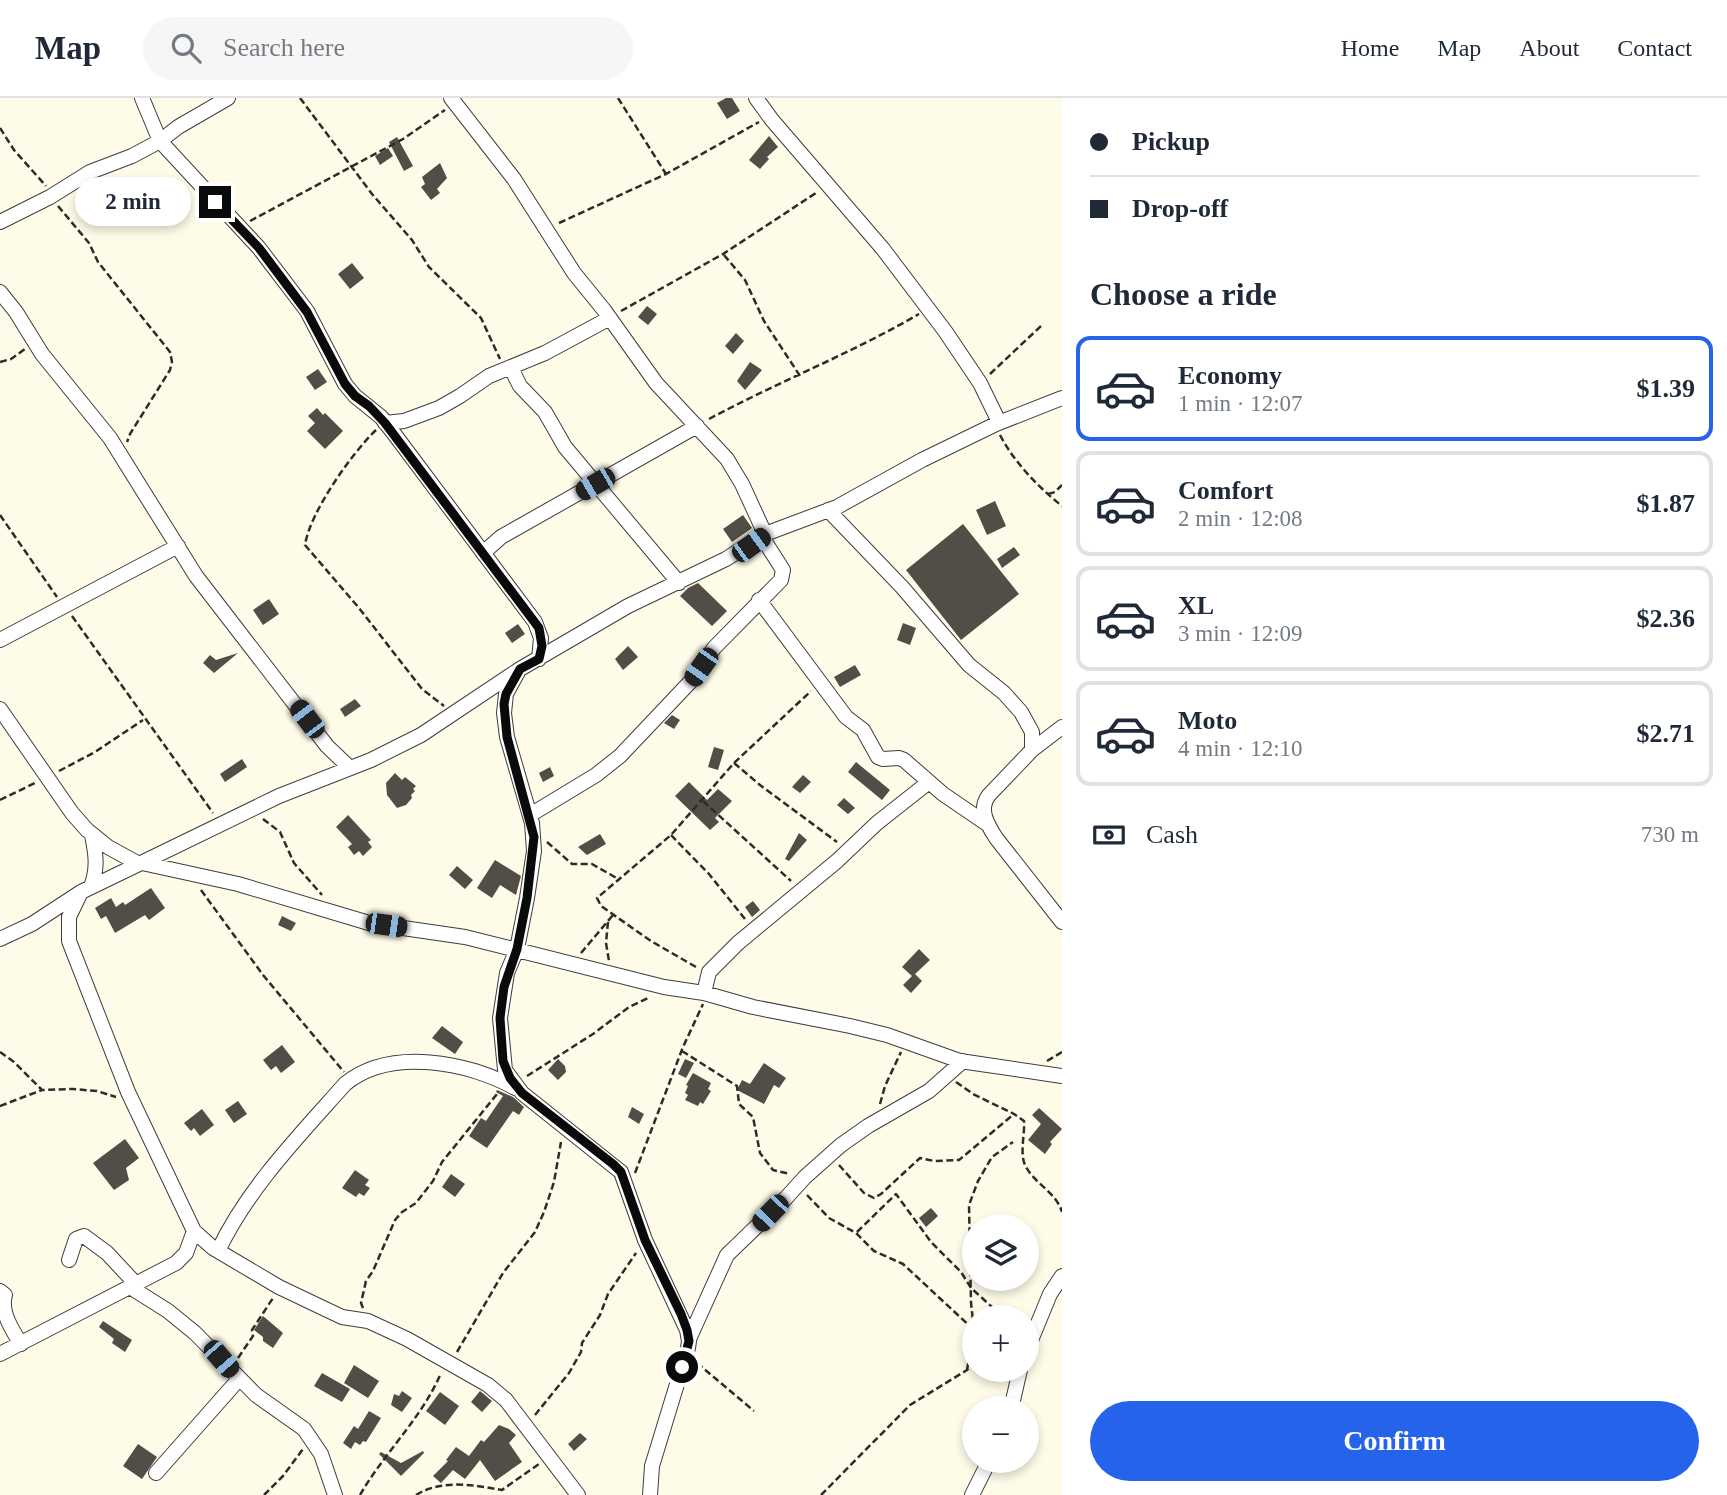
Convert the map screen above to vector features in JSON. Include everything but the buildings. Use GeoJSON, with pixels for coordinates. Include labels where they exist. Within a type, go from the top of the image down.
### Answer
{"type":"FeatureCollection","features":[{"type":"Feature","properties":{"kind":"street"},"geometry":{"type":"LineString","coordinates":[[142,98],[160,141],[259,248],[307,312],[345,384],[385,423],[539,628],[567,643]]}},
{"type":"Feature","properties":{"kind":"street"},"geometry":{"type":"LineString","coordinates":[[0,222],[55,194],[90,172],[132,156],[160,141],[178,127],[228,98]]}},
{"type":"Feature","properties":{"kind":"street"},"geometry":{"type":"LineString","coordinates":[[756,98],[883,249],[928,309],[979,383],[997,423]]}},
{"type":"Feature","properties":{"kind":"street"},"geometry":{"type":"LineString","coordinates":[[453,101],[514,179],[574,273],[656,383],[727,459],[742,484],[783,575],[778,584],[759,600],[714,648],[674,701],[620,756],[531,819]]}},
{"type":"Feature","properties":{"kind":"street"},"geometry":{"type":"LineString","coordinates":[[0,292],[42,354],[110,438],[196,576],[327,746],[350,768]]}},
{"type":"Feature","properties":{"kind":"street"},"geometry":{"type":"LineString","coordinates":[[385,423],[404,421],[439,408],[489,376],[545,353],[610,318]]}},
{"type":"Feature","properties":{"kind":"street"},"geometry":{"type":"LineString","coordinates":[[511,368],[517,382],[545,412],[556,434],[678,583]]}},
{"type":"Feature","properties":{"kind":"street"},"geometry":{"type":"LineString","coordinates":[[0,939],[32,924],[86,890],[254,808],[310,783],[371,761],[421,734],[520,669],[628,606],[726,559],[764,535],[828,510],[997,423],[1062,398]]}},
{"type":"Feature","properties":{"kind":"street"},"geometry":{"type":"LineString","coordinates":[[483,552],[501,537],[697,426]]}},
{"type":"Feature","properties":{"kind":"street"},"geometry":{"type":"LineString","coordinates":[[828,510],[902,587],[969,665],[1004,692],[1021,712],[1032,732],[1031,750]]}},
{"type":"Feature","properties":{"kind":"street"},"geometry":{"type":"LineString","coordinates":[[0,640],[178,546]]}},
{"type":"Feature","properties":{"kind":"street"},"geometry":{"type":"LineString","coordinates":[[759,600],[846,716],[863,730],[878,757],[902,759],[987,824],[1062,922]]}},
{"type":"Feature","properties":{"kind":"street"},"geometry":{"type":"LineString","coordinates":[[539,628],[542,646],[539,659]]}},
{"type":"Feature","properties":{"kind":"street"},"geometry":{"type":"LineString","coordinates":[[513,1085],[503,1061],[500,1018],[507,973],[517,949],[534,851],[531,819],[507,737],[504,713],[506,694],[520,669]]}},
{"type":"Feature","properties":{"kind":"street"},"geometry":{"type":"LineString","coordinates":[[0,709],[72,813],[92,835],[108,847],[140,863],[238,884],[369,923],[465,937],[664,987],[850,1026],[963,1061],[1062,1076]]}},
{"type":"Feature","properties":{"kind":"street"},"geometry":{"type":"LineString","coordinates":[[987,824],[983,810],[984,801],[1031,750],[1062,727]]}},
{"type":"Feature","properties":{"kind":"street"},"geometry":{"type":"LineString","coordinates":[[705,994],[709,972],[754,929],[929,782]]}},
{"type":"Feature","properties":{"kind":"street"},"geometry":{"type":"LineString","coordinates":[[92,835],[97,860],[96,870],[69,917],[69,941],[133,1102],[194,1231],[218,1251],[279,1287],[342,1317],[369,1321],[407,1339],[488,1385],[506,1400],[578,1495]]}},
{"type":"Feature","properties":{"kind":"street"},"geometry":{"type":"LineString","coordinates":[[218,1251],[259,1183],[351,1080],[365,1072],[423,1061],[469,1069],[513,1085],[618,1168],[629,1189],[645,1240],[681,1314],[689,1339]]}},
{"type":"Feature","properties":{"kind":"street"},"geometry":{"type":"LineString","coordinates":[[650,1495],[652,1466],[689,1339],[727,1255],[830,1155],[877,1121],[929,1091],[963,1061]]}},
{"type":"Feature","properties":{"kind":"street"},"geometry":{"type":"LineString","coordinates":[[0,1354],[176,1263],[186,1253],[194,1231]]}},
{"type":"Feature","properties":{"kind":"street"},"geometry":{"type":"LineString","coordinates":[[69,1260],[76,1239],[84,1236],[107,1253],[133,1285],[186,1326],[256,1395],[304,1429],[321,1454],[335,1495]]}},
{"type":"Feature","properties":{"kind":"street"},"geometry":{"type":"LineString","coordinates":[[1039,1321],[1050,1294],[1062,1276]]}},
{"type":"Feature","properties":{"kind":"street"},"geometry":{"type":"LineString","coordinates":[[0,1291],[5,1295],[3,1301],[6,1316],[20,1344]]}},
{"type":"Feature","properties":{"kind":"street"},"geometry":{"type":"LineString","coordinates":[[156,1473],[235,1374]]}},
{"type":"Feature","properties":{"kind":"street"},"geometry":{"type":"LineString","coordinates":[[972,1495],[983,1473]]}},
{"type":"Feature","properties":{"kind":"path"},"geometry":{"type":"LineString","coordinates":[[300,98],[391,218],[412,240],[429,267],[481,318],[500,359],[511,368]]}},
{"type":"Feature","properties":{"kind":"path"},"geometry":{"type":"LineString","coordinates":[[618,98],[666,174]]}},
{"type":"Feature","properties":{"kind":"path"},"geometry":{"type":"LineString","coordinates":[[238,228],[403,139],[453,101]]}},
{"type":"Feature","properties":{"kind":"path"},"geometry":{"type":"LineString","coordinates":[[546,229],[666,174],[769,115]]}},
{"type":"Feature","properties":{"kind":"path"},"geometry":{"type":"LineString","coordinates":[[0,128],[15,150],[55,194],[60,211],[89,243],[98,262],[170,352],[170,370],[130,434],[123,459]]}},
{"type":"Feature","properties":{"kind":"path"},"geometry":{"type":"LineString","coordinates":[[610,318],[723,254],[827,185]]}},
{"type":"Feature","properties":{"kind":"path"},"geometry":{"type":"LineString","coordinates":[[723,254],[745,280],[764,321],[800,376]]}},
{"type":"Feature","properties":{"kind":"path"},"geometry":{"type":"LineString","coordinates":[[697,426],[750,397],[881,336],[928,309]]}},
{"type":"Feature","properties":{"kind":"path"},"geometry":{"type":"LineString","coordinates":[[979,383],[1041,326]]}},
{"type":"Feature","properties":{"kind":"path"},"geometry":{"type":"LineString","coordinates":[[0,362],[11,359],[34,341]]}},
{"type":"Feature","properties":{"kind":"path"},"geometry":{"type":"LineString","coordinates":[[385,423],[359,447],[323,502],[305,545],[359,608],[422,689],[452,712]]}},
{"type":"Feature","properties":{"kind":"path"},"geometry":{"type":"LineString","coordinates":[[997,423],[1007,448],[1062,506]]}},
{"type":"Feature","properties":{"kind":"path"},"geometry":{"type":"LineString","coordinates":[[1048,494],[1055,492],[1062,485]]}},
{"type":"Feature","properties":{"kind":"path"},"geometry":{"type":"LineString","coordinates":[[0,515],[47,586],[64,605],[199,796],[222,824]]}},
{"type":"Feature","properties":{"kind":"path"},"geometry":{"type":"LineString","coordinates":[[709,972],[685,962],[601,906],[597,900],[671,835],[703,802],[734,763],[796,707],[820,681]]}},
{"type":"Feature","properties":{"kind":"path"},"geometry":{"type":"LineString","coordinates":[[0,800],[95,752],[145,719]]}},
{"type":"Feature","properties":{"kind":"path"},"geometry":{"type":"LineString","coordinates":[[734,763],[826,836],[849,850]]}},
{"type":"Feature","properties":{"kind":"path"},"geometry":{"type":"LineString","coordinates":[[703,802],[789,878],[798,893]]}},
{"type":"Feature","properties":{"kind":"path"},"geometry":{"type":"LineString","coordinates":[[254,808],[280,832],[294,863],[326,898]]}},
{"type":"Feature","properties":{"kind":"path"},"geometry":{"type":"LineString","coordinates":[[531,819],[552,848],[568,862],[576,865],[592,864],[620,880]]}},
{"type":"Feature","properties":{"kind":"path"},"geometry":{"type":"LineString","coordinates":[[671,835],[709,874],[754,929]]}},
{"type":"Feature","properties":{"kind":"path"},"geometry":{"type":"LineString","coordinates":[[188,873],[263,975],[351,1080]]}},
{"type":"Feature","properties":{"kind":"path"},"geometry":{"type":"LineString","coordinates":[[573,964],[613,914]]}},
{"type":"Feature","properties":{"kind":"path"},"geometry":{"type":"LineString","coordinates":[[608,921],[606,943],[613,974]]}},
{"type":"Feature","properties":{"kind":"path"},"geometry":{"type":"LineString","coordinates":[[369,1321],[361,1303],[366,1281],[395,1220],[416,1203],[433,1181],[442,1162],[513,1085],[541,1069],[629,1007],[645,1001],[664,987]]}},
{"type":"Feature","properties":{"kind":"path"},"geometry":{"type":"LineString","coordinates":[[629,1189],[705,994]]}},
{"type":"Feature","properties":{"kind":"path"},"geometry":{"type":"LineString","coordinates":[[877,1121],[885,1086],[906,1042]]}},
{"type":"Feature","properties":{"kind":"path"},"geometry":{"type":"LineString","coordinates":[[682,1051],[737,1087],[739,1104],[753,1117],[760,1153],[773,1170],[801,1181],[829,1218],[856,1233],[874,1251],[903,1264],[962,1319]]}},
{"type":"Feature","properties":{"kind":"path"},"geometry":{"type":"LineString","coordinates":[[0,1052],[42,1090]]}},
{"type":"Feature","properties":{"kind":"path"},"geometry":{"type":"LineString","coordinates":[[948,1076],[989,1103],[1024,1121],[1024,1161],[1027,1169],[1055,1197],[1062,1212]]}},
{"type":"Feature","properties":{"kind":"path"},"geometry":{"type":"LineString","coordinates":[[0,1107],[42,1090],[97,1091],[133,1102]]}},
{"type":"Feature","properties":{"kind":"path"},"geometry":{"type":"LineString","coordinates":[[830,1155],[864,1193],[874,1198],[920,1157],[934,1161],[959,1160],[1014,1114]]}},
{"type":"Feature","properties":{"kind":"path"},"geometry":{"type":"LineString","coordinates":[[360,1495],[385,1455],[434,1390],[502,1273],[535,1232],[554,1182],[565,1127]]}},
{"type":"Feature","properties":{"kind":"path"},"geometry":{"type":"LineString","coordinates":[[969,1214],[969,1205],[978,1181],[992,1157],[1013,1142]]}},
{"type":"Feature","properties":{"kind":"path"},"geometry":{"type":"LineString","coordinates":[[856,1233],[896,1194],[919,1227],[962,1274]]}},
{"type":"Feature","properties":{"kind":"path"},"geometry":{"type":"LineString","coordinates":[[525,1425],[543,1409],[569,1373],[581,1352],[582,1343],[600,1315],[608,1294],[645,1240]]}},
{"type":"Feature","properties":{"kind":"path"},"geometry":{"type":"LineString","coordinates":[[235,1374],[253,1336],[252,1330],[279,1287]]}},
{"type":"Feature","properties":{"kind":"path"},"geometry":{"type":"LineString","coordinates":[[974,1291],[990,1305]]}},
{"type":"Feature","properties":{"kind":"path"},"geometry":{"type":"LineString","coordinates":[[686,1354],[754,1411]]}},
{"type":"Feature","properties":{"kind":"path"},"geometry":{"type":"LineString","coordinates":[[821,1495],[910,1405],[962,1373]]}},
{"type":"Feature","properties":{"kind":"path"},"geometry":{"type":"LineString","coordinates":[[264,1495],[283,1476],[311,1438]]}},
{"type":"Feature","properties":{"kind":"path"},"geometry":{"type":"LineString","coordinates":[[502,1490],[550,1457]]}},
{"type":"Feature","properties":{"kind":"path"},"geometry":{"type":"LineString","coordinates":[[416,1495],[435,1486],[479,1486],[502,1490],[506,1495]]}},
{"type":"Feature","properties":{"kind":"route"},"geometry":{"type":"LineString","coordinates":[[215,202],[259,248],[307,312],[345,384],[395,435],[539,628],[542,646],[539,659],[520,669],[506,694],[504,704],[507,737],[530,815],[534,851],[517,949],[504,987],[500,1018],[503,1061],[505,1070],[522,1093],[621,1172],[645,1240],[689,1336],[682,1367]]}}]}
